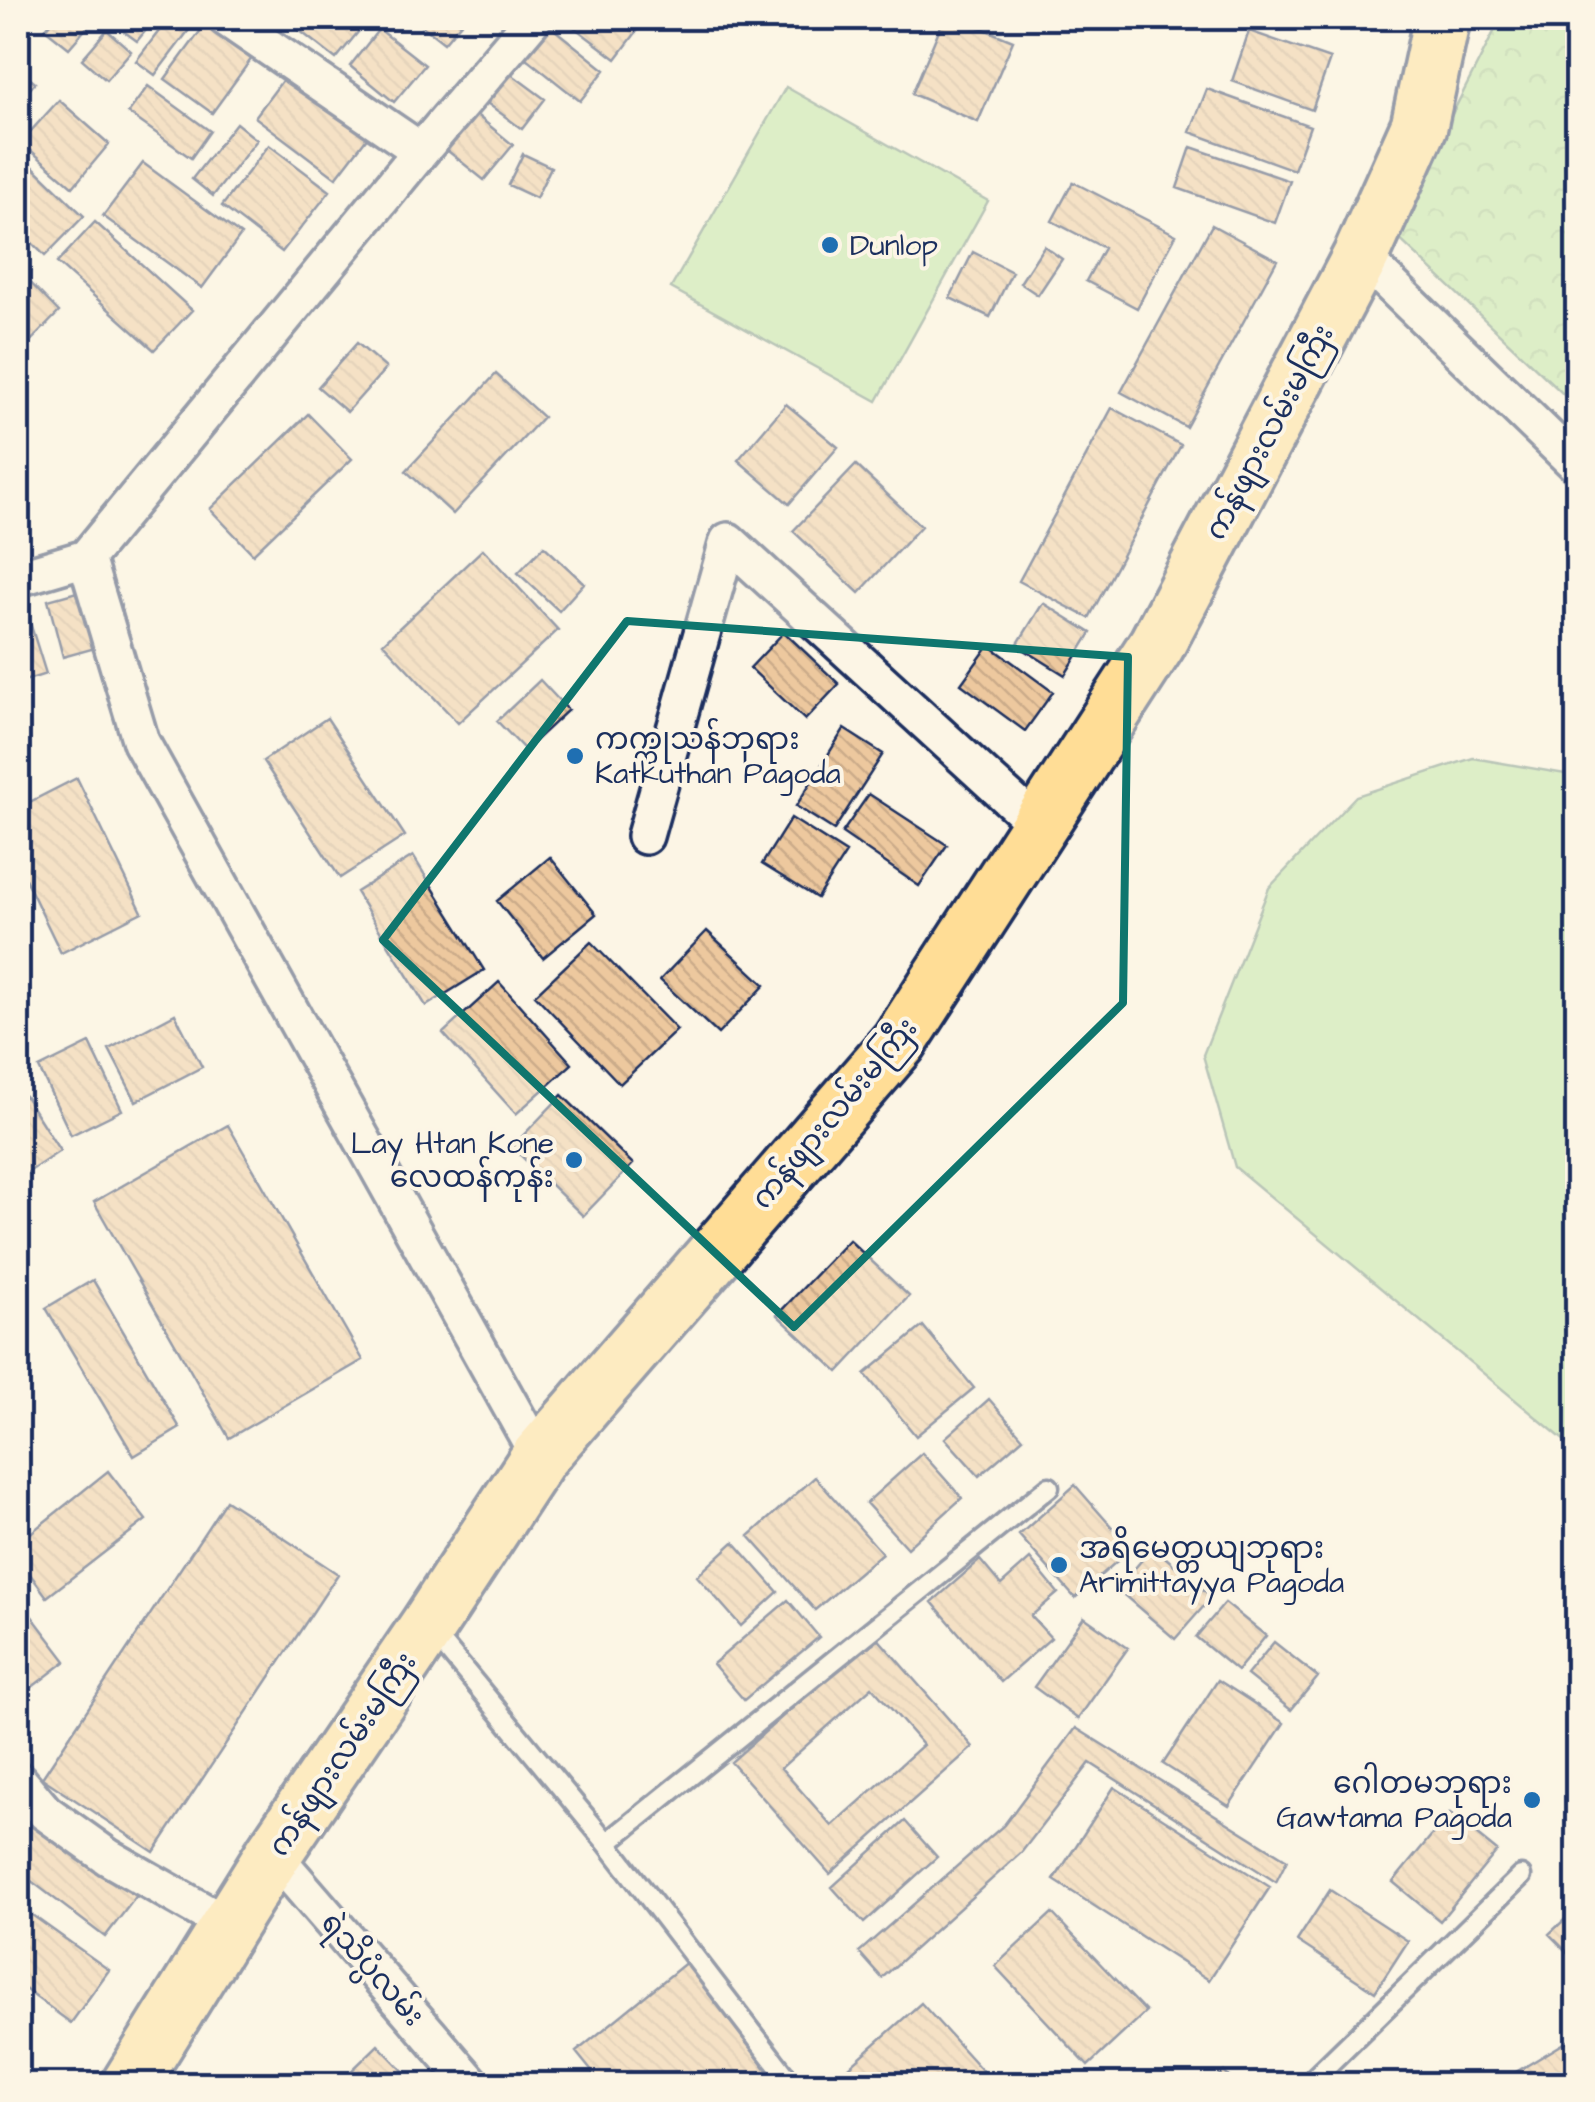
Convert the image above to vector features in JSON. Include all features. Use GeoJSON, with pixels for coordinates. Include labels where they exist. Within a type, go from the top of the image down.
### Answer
{"type":"FeatureCollection","features":[{"type":"Feature","properties":{"kind":"main road","name":"ကန်ဖျားလမ်းမကြီး"},"geometry":{"type":"LineString","coordinates":[[130,2084],[273,1854],[539,1457],[899,1042],[1157,644],[1362,256],[1419,126],[1442,18]]}},
{"type":"Feature","properties":{"kind":"street"},"geometry":{"type":"LineString","coordinates":[[226,18],[421,151]]}},
{"type":"Feature","properties":{"kind":"street"},"geometry":{"type":"LineString","coordinates":[[18,578],[86,558],[534,18]]}},
{"type":"Feature","properties":{"kind":"street"},"geometry":{"type":"LineString","coordinates":[[1362,256],[1578,466]]}},
{"type":"Feature","properties":{"kind":"street"},"geometry":{"type":"LineString","coordinates":[[645,836],[728,541],[1039,826]]}},
{"type":"Feature","properties":{"kind":"street"},"geometry":{"type":"LineString","coordinates":[[86,558],[141,742],[539,1457]]}},
{"type":"Feature","properties":{"kind":"street"},"geometry":{"type":"LineString","coordinates":[[18,1780],[45,1812],[92,1846],[229,1926]]}},
{"type":"Feature","properties":{"kind":"street","name":"ရဲသိပ္ပံလမ်း"},"geometry":{"type":"LineString","coordinates":[[273,1854],[472,2084]]}},
{"type":"Feature","properties":{"kind":"lane"},"geometry":{"type":"LineString","coordinates":[[607,1843],[1049,1487]]}},
{"type":"Feature","properties":{"kind":"lane"},"geometry":{"type":"LineString","coordinates":[[428,1626],[607,1843],[792,2084]]}},
{"type":"Feature","properties":{"kind":"lane"},"geometry":{"type":"LineString","coordinates":[[1308,2084],[1521,1876]]}},
{"type":"Feature","properties":{"kind":"highlighted area"},"geometry":{"type":"Polygon","coordinates":[[[627,621],[1128,657],[1123,1003],[794,1327],[383,940],[627,621]]]}},
{"type":"Feature","properties":{"kind":"green space"},"geometry":{"type":"Polygon","coordinates":[[[1501,18],[1577,18],[1577,407],[1392,232],[1501,18]]]}},
{"type":"Feature","properties":{"kind":"green space","name":"Dunlop"},"geometry":{"type":"Polygon","coordinates":[[[786,87],[988,201],[877,401],[671,288],[786,87]]]}},
{"type":"Feature","properties":{"kind":"green space"},"geometry":{"type":"Polygon","coordinates":[[[1473,758],[1577,776],[1577,1451],[1235,1167],[1203,1055],[1269,888],[1356,796],[1473,758]]]}},
{"type":"Feature","properties":{"kind":"building"},"geometry":{"type":"Polygon","coordinates":[[[54,18],[95,18],[69,48],[45,29],[54,18]]]}},
{"type":"Feature","properties":{"kind":"building"},"geometry":{"type":"Polygon","coordinates":[[[132,18],[156,18],[137,41],[122,30],[132,18]]]}},
{"type":"Feature","properties":{"kind":"building"},"geometry":{"type":"Polygon","coordinates":[[[169,18],[180,18],[192,26],[155,75],[136,61],[169,18]]]}},
{"type":"Feature","properties":{"kind":"building"},"geometry":{"type":"Polygon","coordinates":[[[210,18],[260,47],[212,113],[165,79],[210,18]]]}},
{"type":"Feature","properties":{"kind":"building"},"geometry":{"type":"Polygon","coordinates":[[[302,18],[368,20],[336,59],[295,27],[302,18]]]}},
{"type":"Feature","properties":{"kind":"building"},"geometry":{"type":"Polygon","coordinates":[[[412,18],[465,18],[444,43],[412,18]]]}},
{"type":"Feature","properties":{"kind":"building"},"geometry":{"type":"Polygon","coordinates":[[[540,18],[605,70],[580,101],[512,47],[540,18]]]}},
{"type":"Feature","properties":{"kind":"building"},"geometry":{"type":"Polygon","coordinates":[[[562,18],[647,18],[616,59],[562,18]]]}},
{"type":"Feature","properties":{"kind":"building"},"geometry":{"type":"Polygon","coordinates":[[[944,18],[957,18],[1013,41],[978,122],[912,94],[944,18]]]}},
{"type":"Feature","properties":{"kind":"building"},"geometry":{"type":"Polygon","coordinates":[[[1295,18],[1328,18],[1324,28],[1295,18]]]}},
{"type":"Feature","properties":{"kind":"building"},"geometry":{"type":"Polygon","coordinates":[[[379,29],[425,65],[394,102],[350,66],[379,29]]]}},
{"type":"Feature","properties":{"kind":"building"},"geometry":{"type":"Polygon","coordinates":[[[107,30],[131,51],[106,80],[82,59],[107,30]]]}},
{"type":"Feature","properties":{"kind":"building"},"geometry":{"type":"Polygon","coordinates":[[[1249,31],[1330,59],[1312,110],[1232,81],[1249,31]]]}},
{"type":"Feature","properties":{"kind":"building"},"geometry":{"type":"Polygon","coordinates":[[[499,65],[545,99],[522,129],[476,95],[499,65]]]}},
{"type":"Feature","properties":{"kind":"building"},"geometry":{"type":"Polygon","coordinates":[[[18,68],[35,83],[18,103],[18,68]]]}},
{"type":"Feature","properties":{"kind":"building"},"geometry":{"type":"Polygon","coordinates":[[[290,70],[372,131],[336,178],[255,117],[290,70]]]}},
{"type":"Feature","properties":{"kind":"building"},"geometry":{"type":"Polygon","coordinates":[[[148,86],[210,131],[191,158],[128,113],[148,86]]]}},
{"type":"Feature","properties":{"kind":"building"},"geometry":{"type":"Polygon","coordinates":[[[1207,89],[1310,126],[1294,170],[1190,132],[1207,89]]]}},
{"type":"Feature","properties":{"kind":"building"},"geometry":{"type":"Polygon","coordinates":[[[59,100],[109,144],[73,187],[21,142],[59,100]]]}},
{"type":"Feature","properties":{"kind":"building"},"geometry":{"type":"Polygon","coordinates":[[[468,108],[513,145],[484,180],[438,143],[468,108]]]}},
{"type":"Feature","properties":{"kind":"building"},"geometry":{"type":"Polygon","coordinates":[[[236,123],[257,140],[213,196],[192,179],[236,123]]]}},
{"type":"Feature","properties":{"kind":"building"},"geometry":{"type":"Polygon","coordinates":[[[269,145],[330,191],[282,252],[222,206],[269,145]]]}},
{"type":"Feature","properties":{"kind":"building"},"geometry":{"type":"Polygon","coordinates":[[[1191,147],[1290,181],[1275,223],[1177,188],[1191,147]]]}},
{"type":"Feature","properties":{"kind":"building"},"geometry":{"type":"Polygon","coordinates":[[[18,152],[84,216],[45,256],[18,229],[18,152]]]}},
{"type":"Feature","properties":{"kind":"building"},"geometry":{"type":"Polygon","coordinates":[[[523,154],[551,167],[536,198],[508,185],[523,154]]]}},
{"type":"Feature","properties":{"kind":"building"},"geometry":{"type":"Polygon","coordinates":[[[143,163],[241,235],[202,288],[103,216],[143,163]]]}},
{"type":"Feature","properties":{"kind":"building"},"geometry":{"type":"Polygon","coordinates":[[[1073,182],[1176,235],[1137,308],[1086,281],[1104,248],[1052,221],[1073,182]]]}},
{"type":"Feature","properties":{"kind":"building"},"geometry":{"type":"Polygon","coordinates":[[[95,222],[192,310],[154,350],[57,263],[95,222]]]}},
{"type":"Feature","properties":{"kind":"building"},"geometry":{"type":"Polygon","coordinates":[[[1212,225],[1277,260],[1186,427],[1121,392],[1212,225]]]}},
{"type":"Feature","properties":{"kind":"building"},"geometry":{"type":"Polygon","coordinates":[[[1044,246],[1062,259],[1038,295],[1020,283],[1044,246]]]}},
{"type":"Feature","properties":{"kind":"building"},"geometry":{"type":"Polygon","coordinates":[[[973,252],[1012,272],[990,317],[950,298],[973,252]]]}},
{"type":"Feature","properties":{"kind":"building"},"geometry":{"type":"Polygon","coordinates":[[[18,270],[59,312],[18,354],[18,270]]]}},
{"type":"Feature","properties":{"kind":"building"},"geometry":{"type":"Polygon","coordinates":[[[357,343],[386,368],[347,412],[318,387],[357,343]]]}},
{"type":"Feature","properties":{"kind":"building"},"geometry":{"type":"Polygon","coordinates":[[[496,374],[543,417],[453,514],[406,471],[496,374]]]}},
{"type":"Feature","properties":{"kind":"building"},"geometry":{"type":"Polygon","coordinates":[[[786,404],[838,447],[789,504],[738,460],[786,404]]]}},
{"type":"Feature","properties":{"kind":"building"},"geometry":{"type":"Polygon","coordinates":[[[1112,408],[1181,445],[1089,618],[1019,581],[1112,408]]]}},
{"type":"Feature","properties":{"kind":"building"},"geometry":{"type":"Polygon","coordinates":[[[308,414],[352,459],[253,554],[210,509],[308,414]]]}},
{"type":"Feature","properties":{"kind":"building"},"geometry":{"type":"Polygon","coordinates":[[[856,465],[921,526],[859,593],[793,531],[856,465]]]}},
{"type":"Feature","properties":{"kind":"building"},"geometry":{"type":"Polygon","coordinates":[[[544,546],[584,583],[559,611],[518,573],[544,546]]]}},
{"type":"Feature","properties":{"kind":"building"},"geometry":{"type":"Polygon","coordinates":[[[483,549],[558,630],[458,723],[383,643],[483,549]]]}},
{"type":"Feature","properties":{"kind":"building"},"geometry":{"type":"Polygon","coordinates":[[[84,590],[99,647],[63,657],[48,600],[84,590]]]}},
{"type":"Feature","properties":{"kind":"building"},"geometry":{"type":"Polygon","coordinates":[[[23,600],[46,674],[18,683],[18,602],[23,600]]]}},
{"type":"Feature","properties":{"kind":"building"},"geometry":{"type":"Polygon","coordinates":[[[1043,603],[1091,633],[1065,675],[1017,645],[1043,603]]]}},
{"type":"Feature","properties":{"kind":"building"},"geometry":{"type":"Polygon","coordinates":[[[784,632],[839,684],[805,720],[750,668],[784,632]]]}},
{"type":"Feature","properties":{"kind":"building"},"geometry":{"type":"Polygon","coordinates":[[[989,645],[1053,692],[1025,731],[961,684],[989,645]]]}},
{"type":"Feature","properties":{"kind":"building"},"geometry":{"type":"Polygon","coordinates":[[[540,680],[568,710],[525,750],[497,721],[540,680]]]}},
{"type":"Feature","properties":{"kind":"building"},"geometry":{"type":"Polygon","coordinates":[[[327,718],[405,836],[340,878],[263,761],[327,718]]]}},
{"type":"Feature","properties":{"kind":"building"},"geometry":{"type":"Polygon","coordinates":[[[844,729],[883,754],[834,830],[796,806],[844,729]]]}},
{"type":"Feature","properties":{"kind":"building"},"geometry":{"type":"Polygon","coordinates":[[[77,778],[142,912],[61,953],[18,864],[18,808],[77,778]]]}},
{"type":"Feature","properties":{"kind":"building"},"geometry":{"type":"Polygon","coordinates":[[[869,794],[947,845],[919,886],[842,833],[869,794]]]}},
{"type":"Feature","properties":{"kind":"building"},"geometry":{"type":"Polygon","coordinates":[[[791,818],[846,853],[817,898],[762,864],[791,818]]]}},
{"type":"Feature","properties":{"kind":"building"},"geometry":{"type":"Polygon","coordinates":[[[413,856],[484,970],[426,1006],[356,892],[413,856]]]}},
{"type":"Feature","properties":{"kind":"building"},"geometry":{"type":"Polygon","coordinates":[[[550,857],[596,914],[543,958],[497,901],[550,857]]]}},
{"type":"Feature","properties":{"kind":"building"},"geometry":{"type":"Polygon","coordinates":[[[707,931],[765,985],[718,1034],[660,980],[707,931]]]}},
{"type":"Feature","properties":{"kind":"building"},"geometry":{"type":"Polygon","coordinates":[[[591,942],[677,1030],[620,1084],[535,995],[591,942]]]}},
{"type":"Feature","properties":{"kind":"building"},"geometry":{"type":"Polygon","coordinates":[[[499,982],[572,1064],[516,1114],[443,1033],[499,982]]]}},
{"type":"Feature","properties":{"kind":"building"},"geometry":{"type":"Polygon","coordinates":[[[175,1014],[202,1067],[136,1101],[109,1049],[175,1014]]]}},
{"type":"Feature","properties":{"kind":"building"},"geometry":{"type":"Polygon","coordinates":[[[90,1043],[122,1110],[71,1135],[39,1068],[90,1043]]]}},
{"type":"Feature","properties":{"kind":"building"},"geometry":{"type":"Polygon","coordinates":[[[562,1095],[633,1164],[583,1216],[512,1147],[562,1095]]]}},
{"type":"Feature","properties":{"kind":"building"},"geometry":{"type":"Polygon","coordinates":[[[25,1096],[60,1151],[18,1179],[18,1101],[25,1096]]]}},
{"type":"Feature","properties":{"kind":"building"},"geometry":{"type":"Polygon","coordinates":[[[228,1125],[363,1360],[229,1438],[94,1202],[228,1125]]]}},
{"type":"Feature","properties":{"kind":"building"},"geometry":{"type":"Polygon","coordinates":[[[849,1240],[909,1296],[838,1372],[777,1315],[849,1240]]]}},
{"type":"Feature","properties":{"kind":"building"},"geometry":{"type":"Polygon","coordinates":[[[93,1280],[180,1428],[134,1456],[46,1308],[93,1280]]]}},
{"type":"Feature","properties":{"kind":"building"},"geometry":{"type":"Polygon","coordinates":[[[923,1326],[974,1388],[916,1436],[865,1374],[923,1326]]]}},
{"type":"Feature","properties":{"kind":"building"},"geometry":{"type":"Polygon","coordinates":[[[989,1399],[1023,1438],[979,1476],[945,1438],[989,1399]]]}},
{"type":"Feature","properties":{"kind":"building"},"geometry":{"type":"Polygon","coordinates":[[[922,1453],[962,1498],[907,1548],[866,1503],[922,1453]]]}},
{"type":"Feature","properties":{"kind":"building"},"geometry":{"type":"Polygon","coordinates":[[[108,1471],[146,1520],[47,1597],[18,1558],[18,1543],[108,1471]]]}},
{"type":"Feature","properties":{"kind":"building"},"geometry":{"type":"Polygon","coordinates":[[[815,1477],[882,1553],[815,1610],[749,1536],[815,1477]]]}},
{"type":"Feature","properties":{"kind":"building"},"geometry":{"type":"Polygon","coordinates":[[[1075,1485],[1131,1549],[1075,1598],[1019,1535],[1075,1485]]]}},
{"type":"Feature","properties":{"kind":"building"},"geometry":{"type":"Polygon","coordinates":[[[226,1500],[338,1574],[154,1852],[42,1778],[226,1500]]]}},
{"type":"Feature","properties":{"kind":"building"},"geometry":{"type":"Polygon","coordinates":[[[734,1542],[778,1592],[741,1626],[697,1576],[734,1542]]]}},
{"type":"Feature","properties":{"kind":"building"},"geometry":{"type":"Polygon","coordinates":[[[1153,1547],[1212,1597],[1175,1639],[1117,1589],[1153,1547]]]}},
{"type":"Feature","properties":{"kind":"building"},"geometry":{"type":"Polygon","coordinates":[[[1030,1559],[1058,1593],[1031,1616],[1051,1638],[1001,1682],[932,1602],[980,1560],[1001,1585],[1030,1559]]]}},
{"type":"Feature","properties":{"kind":"building"},"geometry":{"type":"Polygon","coordinates":[[[18,1598],[66,1661],[18,1698],[18,1598]]]}},
{"type":"Feature","properties":{"kind":"building"},"geometry":{"type":"Polygon","coordinates":[[[788,1600],[819,1637],[744,1700],[713,1664],[788,1600]]]}},
{"type":"Feature","properties":{"kind":"building"},"geometry":{"type":"Polygon","coordinates":[[[1225,1603],[1266,1636],[1237,1671],[1196,1637],[1225,1603]]]}},
{"type":"Feature","properties":{"kind":"building"},"geometry":{"type":"Polygon","coordinates":[[[1084,1617],[1128,1648],[1078,1719],[1034,1687],[1084,1617]]]}},
{"type":"Feature","properties":{"kind":"building"},"geometry":{"type":"Polygon","coordinates":[[[875,1635],[973,1747],[830,1874],[731,1762],[875,1635]],[[872,1687],[781,1768],[832,1826],[923,1745],[872,1687]]]}},
{"type":"Feature","properties":{"kind":"building"},"geometry":{"type":"Polygon","coordinates":[[[1274,1642],[1318,1677],[1291,1710],[1247,1675],[1274,1642]]]}},
{"type":"Feature","properties":{"kind":"building"},"geometry":{"type":"Polygon","coordinates":[[[1218,1680],[1284,1723],[1229,1806],[1163,1764],[1218,1680]]]}},
{"type":"Feature","properties":{"kind":"building"},"geometry":{"type":"Polygon","coordinates":[[[1076,1728],[1287,1860],[1276,1882],[1090,1763],[1021,1853],[882,1978],[859,1952],[1004,1825],[1076,1728]]]}},
{"type":"Feature","properties":{"kind":"building"},"geometry":{"type":"Polygon","coordinates":[[[1114,1787],[1270,1887],[1209,1980],[1054,1880],[1114,1787]]]}},
{"type":"Feature","properties":{"kind":"building"},"geometry":{"type":"Polygon","coordinates":[[[20,1806],[138,1894],[105,1937],[18,1871],[20,1806]]]}},
{"type":"Feature","properties":{"kind":"building"},"geometry":{"type":"Polygon","coordinates":[[[1450,1813],[1497,1851],[1440,1921],[1393,1882],[1450,1813]]]}},
{"type":"Feature","properties":{"kind":"building"},"geometry":{"type":"Polygon","coordinates":[[[905,1821],[937,1857],[864,1923],[832,1887],[905,1821]]]}},
{"type":"Feature","properties":{"kind":"building"},"geometry":{"type":"Polygon","coordinates":[[[1330,1890],[1408,1941],[1375,1992],[1297,1941],[1330,1890]]]}},
{"type":"Feature","properties":{"kind":"building"},"geometry":{"type":"Polygon","coordinates":[[[18,1905],[109,1970],[71,2023],[18,1984],[18,1905]]]}},
{"type":"Feature","properties":{"kind":"building"},"geometry":{"type":"Polygon","coordinates":[[[1578,1907],[1578,1963],[1549,1934],[1578,1907]]]}},
{"type":"Feature","properties":{"kind":"building"},"geometry":{"type":"Polygon","coordinates":[[[1052,1913],[1146,2012],[1088,2066],[995,1966],[1052,1913]]]}},
{"type":"Feature","properties":{"kind":"building"},"geometry":{"type":"Polygon","coordinates":[[[688,1961],[787,2084],[602,2084],[576,2052],[688,1961]]]}},
{"type":"Feature","properties":{"kind":"building"},"geometry":{"type":"Polygon","coordinates":[[[921,2003],[990,2079],[984,2084],[830,2084],[921,2003]]]}},
{"type":"Feature","properties":{"kind":"building"},"geometry":{"type":"Polygon","coordinates":[[[1578,2035],[1578,2084],[1496,2084],[1578,2035]]]}},
{"type":"Feature","properties":{"kind":"building"},"geometry":{"type":"Polygon","coordinates":[[[378,2045],[416,2084],[350,2084],[344,2078],[378,2045]]]}},
{"type":"Feature","properties":{"kind":"building"},"geometry":{"type":"Polygon","coordinates":[[[1224,2072],[1236,2084],[1210,2084],[1224,2072]]]}},
{"type":"Feature","properties":{"kind":"place","name":"Dunlop"},"geometry":{"type":"Point","coordinates":[830,245]}},
{"type":"Feature","properties":{"kind":"place","name":"ကက္ကုသန်ဘုရား Katkuthan Pagoda"},"geometry":{"type":"Point","coordinates":[575,756]}},
{"type":"Feature","properties":{"kind":"place","name":"Lay Htan Kone လေထန်ကုန်း"},"geometry":{"type":"Point","coordinates":[574,1160]}},
{"type":"Feature","properties":{"kind":"place","name":"အရိမေတ္တယျဘုရား Arimittayya Pagoda"},"geometry":{"type":"Point","coordinates":[1059,1565]}},
{"type":"Feature","properties":{"kind":"place","name":"ဂေါတမဘုရား Gawtama Pagoda"},"geometry":{"type":"Point","coordinates":[1532,1800]}}]}
